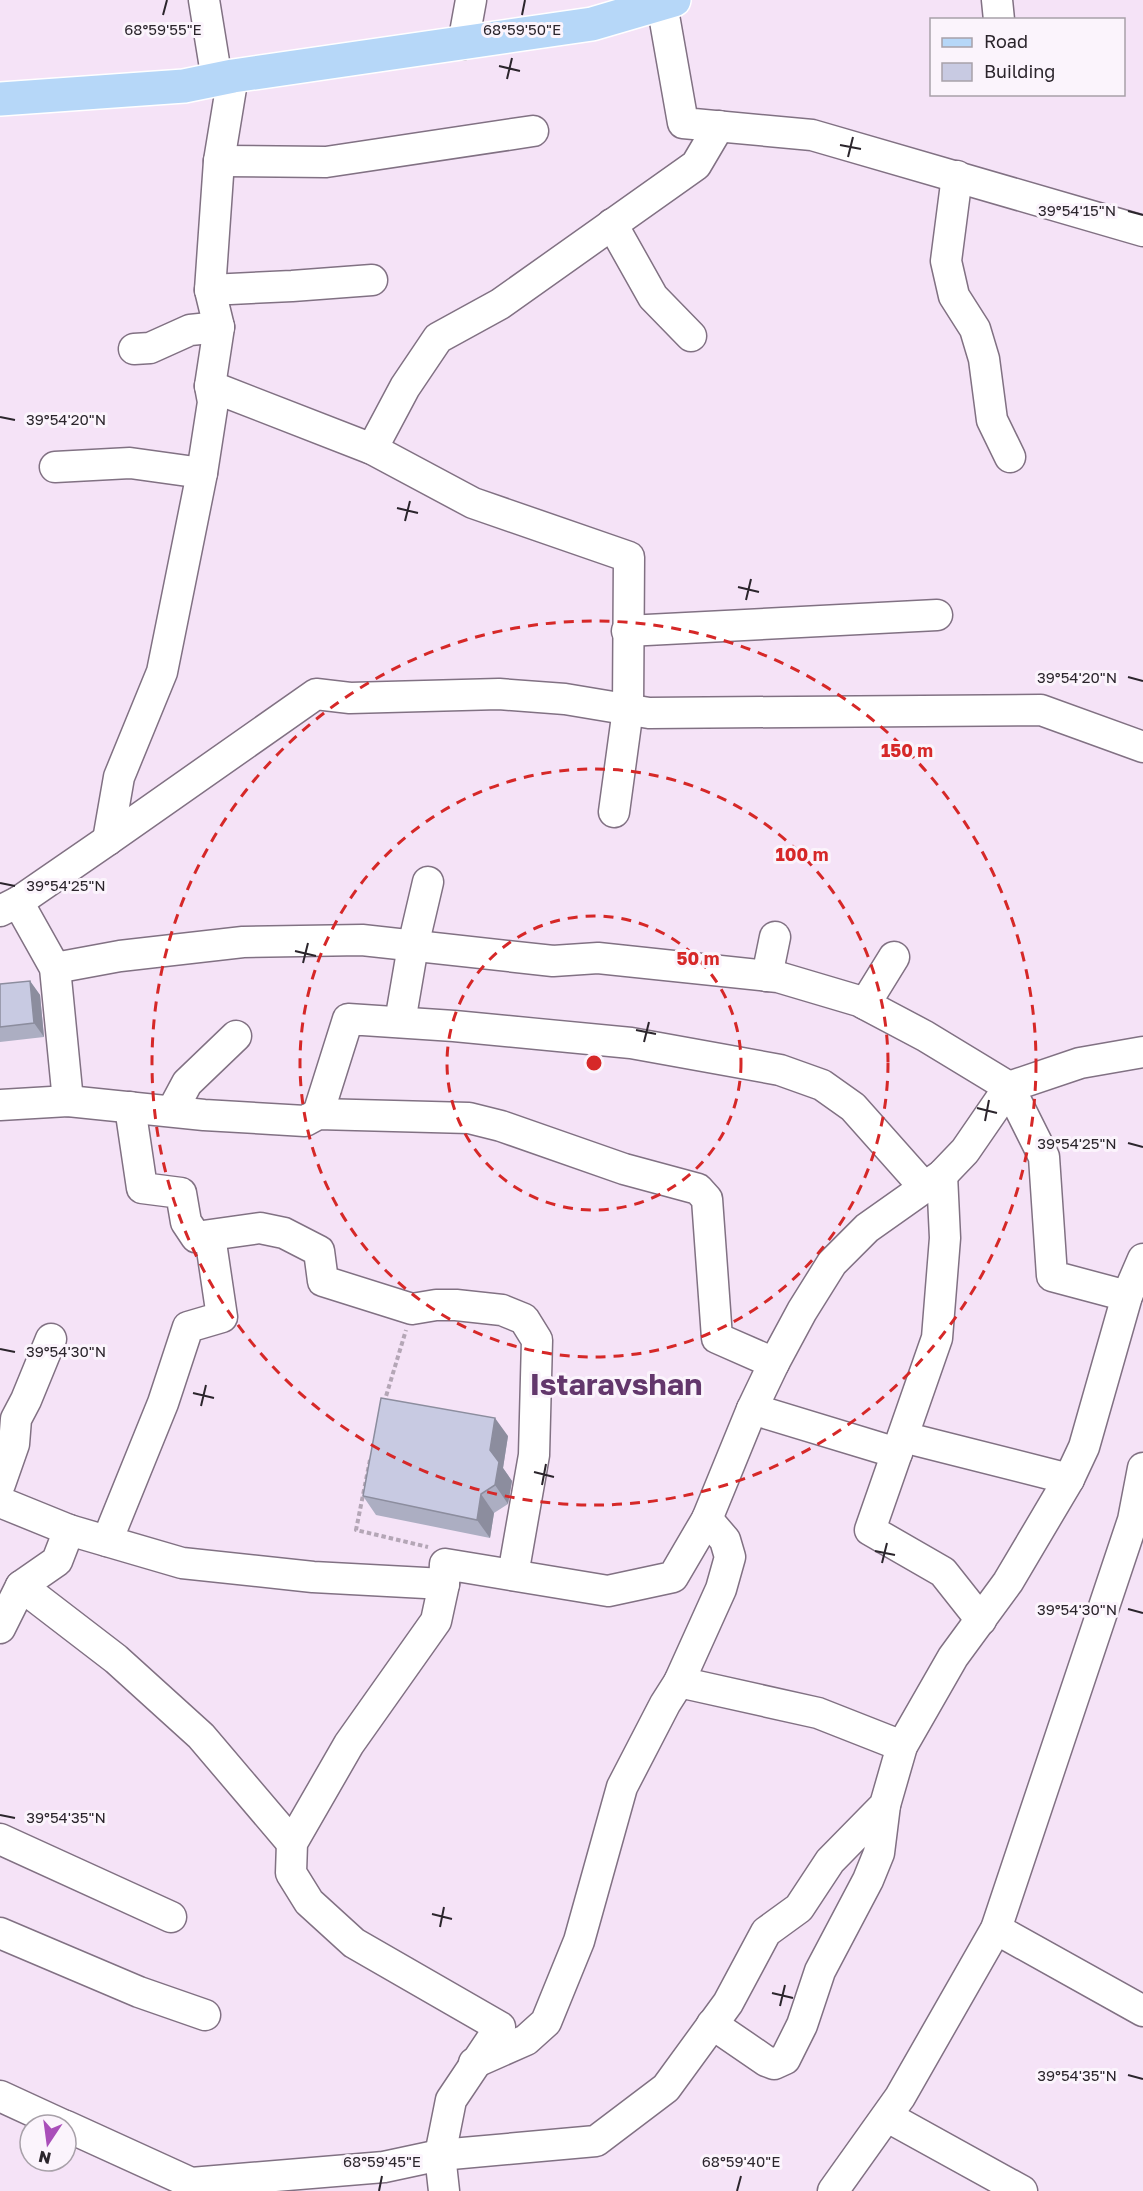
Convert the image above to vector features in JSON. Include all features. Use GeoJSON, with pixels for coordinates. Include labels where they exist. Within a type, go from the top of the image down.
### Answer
{"type":"FeatureCollection","features":[{"type":"Feature","properties":{"kind":"main road"},"geometry":{"type":"LineString","coordinates":[[0,99],[184,86],[592,24],[668,2]]}},
{"type":"Feature","properties":{"kind":"street"},"geometry":{"type":"LineString","coordinates":[[108,840],[119,777],[162,672],[202,473],[213,402],[210,386],[219,327],[210,290],[225,78],[204,0]]}},
{"type":"Feature","properties":{"kind":"street"},"geometry":{"type":"LineString","coordinates":[[463,44],[471,0]]}},
{"type":"Feature","properties":{"kind":"street"},"geometry":{"type":"LineString","coordinates":[[996,0],[999,18]]}},
{"type":"Feature","properties":{"kind":"street"},"geometry":{"type":"LineString","coordinates":[[668,2],[683,123],[812,135],[1143,231]]}},
{"type":"Feature","properties":{"kind":"street"},"geometry":{"type":"LineString","coordinates":[[372,448],[405,387],[438,338],[500,304],[696,165],[719,126]]}},
{"type":"Feature","properties":{"kind":"street"},"geometry":{"type":"LineString","coordinates":[[219,160],[326,162],[533,131]]}},
{"type":"Feature","properties":{"kind":"street"},"geometry":{"type":"LineString","coordinates":[[957,176],[946,261],[954,296],[975,328],[984,359],[992,420],[1010,458]]}},
{"type":"Feature","properties":{"kind":"street"},"geometry":{"type":"LineString","coordinates":[[612,224],[653,297],[691,336]]}},
{"type":"Feature","properties":{"kind":"street"},"geometry":{"type":"LineString","coordinates":[[210,290],[372,280]]}},
{"type":"Feature","properties":{"kind":"street"},"geometry":{"type":"LineString","coordinates":[[134,348],[150,348],[190,330],[219,327]]}},
{"type":"Feature","properties":{"kind":"street"},"geometry":{"type":"LineString","coordinates":[[210,386],[372,448],[473,503],[630,557],[627,632],[628,710],[615,812]]}},
{"type":"Feature","properties":{"kind":"street"},"geometry":{"type":"LineString","coordinates":[[55,467],[130,463],[202,473]]}},
{"type":"Feature","properties":{"kind":"street"},"geometry":{"type":"LineString","coordinates":[[627,632],[937,615]]}},
{"type":"Feature","properties":{"kind":"street"},"geometry":{"type":"LineString","coordinates":[[68,1101],[55,968],[9,907],[316,694],[350,698],[499,694],[565,699],[649,713],[1041,710],[1143,747]]}},
{"type":"Feature","properties":{"kind":"street"},"geometry":{"type":"LineString","coordinates":[[400,1023],[413,946],[428,882]]}},
{"type":"Feature","properties":{"kind":"street"},"geometry":{"type":"LineString","coordinates":[[767,976],[775,937]]}},
{"type":"Feature","properties":{"kind":"street"},"geometry":{"type":"LineString","coordinates":[[55,968],[120,956],[243,942],[362,940],[553,961],[598,958],[778,977],[865,1004],[925,1036],[1010,1087],[1044,1157],[1052,1276],[1127,1296]]}},
{"type":"Feature","properties":{"kind":"street"},"geometry":{"type":"LineString","coordinates":[[865,1004],[894,957]]}},
{"type":"Feature","properties":{"kind":"street"},"geometry":{"type":"LineString","coordinates":[[318,1114],[348,1019],[631,1043],[780,1070],[822,1085],[853,1107],[933,1182],[945,1238],[937,1338],[870,1530],[943,1572],[981,1620]]}},
{"type":"Feature","properties":{"kind":"street"},"geometry":{"type":"LineString","coordinates":[[172,1111],[188,1083],[236,1036]]}},
{"type":"Feature","properties":{"kind":"street"},"geometry":{"type":"LineString","coordinates":[[0,1502],[69,1530],[182,1563],[313,1577],[513,1575],[608,1591],[673,1577],[707,1519],[752,1409],[774,1363],[802,1311],[832,1263],[867,1228],[933,1182],[965,1151],[1010,1087],[1080,1063],[1143,1052]]}},
{"type":"Feature","properties":{"kind":"street"},"geometry":{"type":"LineString","coordinates":[[0,1105],[68,1101],[305,1121],[318,1114],[469,1118],[501,1125],[614,1166],[699,1190],[707,1199],[717,1338],[774,1363]]}},
{"type":"Feature","properties":{"kind":"street"},"geometry":{"type":"LineString","coordinates":[[130,1107],[142,1188],[181,1193],[186,1222],[196,1237],[260,1228],[284,1233],[319,1251],[323,1281],[412,1309],[436,1305],[456,1305],[502,1310],[524,1319],[537,1340],[534,1455],[513,1575]]}},
{"type":"Feature","properties":{"kind":"street"},"geometry":{"type":"LineString","coordinates":[[107,1541],[163,1403],[188,1327],[222,1317],[210,1236]]}},
{"type":"Feature","properties":{"kind":"street"},"geometry":{"type":"LineString","coordinates":[[712,2024],[766,2061],[774,2064],[785,2059],[802,2025],[820,1971],[868,1880],[879,1853],[885,1805],[902,1746],[953,1657],[1008,1582],[1069,1479],[1084,1447],[1127,1296],[1143,1259]]}},
{"type":"Feature","properties":{"kind":"street"},"geometry":{"type":"LineString","coordinates":[[0,1484],[14,1444],[16,1419],[51,1339]]}},
{"type":"Feature","properties":{"kind":"street"},"geometry":{"type":"LineString","coordinates":[[752,1409],[900,1445],[1069,1479]]}},
{"type":"Feature","properties":{"kind":"street"},"geometry":{"type":"LineString","coordinates":[[833,2191],[888,2116],[996,1929],[1138,1521],[1143,1468]]}},
{"type":"Feature","properties":{"kind":"street"},"geometry":{"type":"LineString","coordinates":[[474,2063],[526,2040],[546,2022],[579,1941],[622,1787],[665,1704],[679,1682],[721,1589],[730,1557],[725,1540],[707,1519]]}},
{"type":"Feature","properties":{"kind":"street"},"geometry":{"type":"LineString","coordinates":[[0,1628],[21,1586],[57,1562],[69,1530]]}},
{"type":"Feature","properties":{"kind":"street"},"geometry":{"type":"LineString","coordinates":[[444,1574],[436,1622],[349,1744],[292,1844],[291,1873],[309,1902],[354,1943],[500,2027],[451,2100],[440,2156],[444,2191]]}},
{"type":"Feature","properties":{"kind":"street"},"geometry":{"type":"LineString","coordinates":[[21,1586],[116,1659],[201,1736],[292,1844]]}},
{"type":"Feature","properties":{"kind":"street"},"geometry":{"type":"LineString","coordinates":[[679,1682],[818,1713],[902,1746]]}},
{"type":"Feature","properties":{"kind":"street"},"geometry":{"type":"LineString","coordinates":[[78,2132],[191,2183],[384,2167],[440,2156],[596,2141],[666,2088],[728,2003],[766,1932],[799,1908],[830,1861],[885,1805]]}},
{"type":"Feature","properties":{"kind":"street"},"geometry":{"type":"LineString","coordinates":[[0,1839],[171,1917]]}},
{"type":"Feature","properties":{"kind":"street"},"geometry":{"type":"LineString","coordinates":[[996,1929],[1143,2011]]}},
{"type":"Feature","properties":{"kind":"street"},"geometry":{"type":"LineString","coordinates":[[0,1933],[139,1992],[205,2015]]}},
{"type":"Feature","properties":{"kind":"street"},"geometry":{"type":"LineString","coordinates":[[0,2096],[36,2113]]}},
{"type":"Feature","properties":{"kind":"street"},"geometry":{"type":"LineString","coordinates":[[888,2116],[1022,2191]]}},
{"type":"Feature","properties":{"kind":"path"},"geometry":{"type":"LineString","coordinates":[[383,1406],[412,1309]]}},
{"type":"Feature","properties":{"kind":"path"},"geometry":{"type":"LineString","coordinates":[[371,1454],[356,1530],[434,1549],[444,1574]]}},
{"type":"Feature","properties":{"kind":"path"},"geometry":{"type":"LineString","coordinates":[[369,1464],[380,1466]]}},
{"type":"Feature","properties":{"kind":"building"},"geometry":{"type":"Polygon","coordinates":[[[30,981],[34,1023],[0,1027],[0,984],[30,981]]]}},
{"type":"Feature","properties":{"kind":"building"},"geometry":{"type":"Polygon","coordinates":[[[381,1398],[495,1418],[490,1450],[499,1462],[495,1485],[481,1494],[477,1520],[363,1496],[381,1398]]]}},
{"type":"Feature","properties":{"kind":"district","name":"Istaravshan"},"geometry":{"type":"Point","coordinates":[616,1384]}}]}
